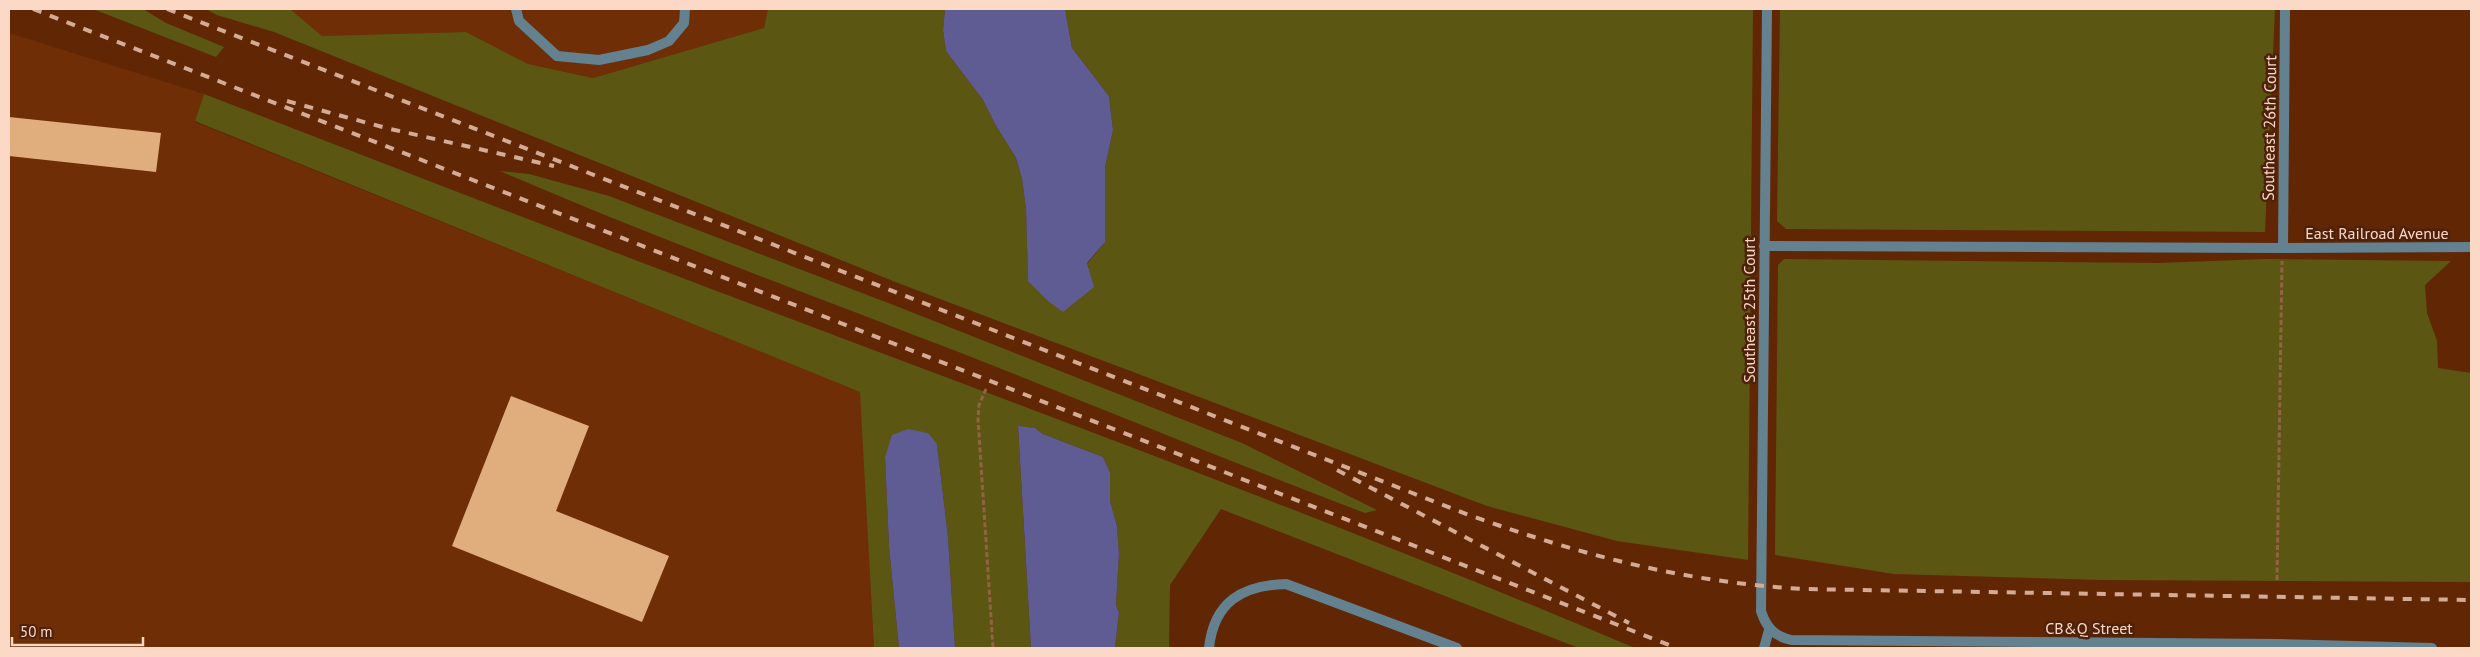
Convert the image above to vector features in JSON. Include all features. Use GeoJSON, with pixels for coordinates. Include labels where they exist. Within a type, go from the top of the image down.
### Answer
{"type":"FeatureCollection","features":[{"type":"Feature","properties":{"kind":"street"},"geometry":{"type":"LineString","coordinates":[[516,9],[519,21],[557,56],[599,60],[648,50],[669,41],[684,23],[685,9]]}},
{"type":"Feature","properties":{"kind":"street","name":"Southeast 25th Court"},"geometry":{"type":"LineString","coordinates":[[1767,9],[1761,611],[1769,630]]}},
{"type":"Feature","properties":{"kind":"street","name":"Southeast 26th Court"},"geometry":{"type":"LineString","coordinates":[[2283,248],[2285,9]]}},
{"type":"Feature","properties":{"kind":"street","name":"East Railroad Avenue"},"geometry":{"type":"LineString","coordinates":[[1764,246],[2471,247]]}},
{"type":"Feature","properties":{"kind":"street"},"geometry":{"type":"LineString","coordinates":[[1209,648],[1213,625],[1227,605],[1245,591],[1263,584],[1286,584],[1457,648]]}},
{"type":"Feature","properties":{"kind":"street"},"geometry":{"type":"LineString","coordinates":[[1764,648],[1769,630]]}},
{"type":"Feature","properties":{"kind":"street","name":"CB&Q Street"},"geometry":{"type":"LineString","coordinates":[[1769,630],[1781,638],[1791,640],[2278,644],[2432,648]]}},
{"type":"Feature","properties":{"kind":"path"},"geometry":{"type":"LineString","coordinates":[[2277,580],[2283,248]]}},
{"type":"Feature","properties":{"kind":"path"},"geometry":{"type":"LineString","coordinates":[[986,389],[979,405],[978,419],[993,648]]}},
{"type":"Feature","properties":{"kind":"shaded area"},"geometry":{"type":"Polygon","coordinates":[[[93,9],[143,9],[166,23],[224,47],[216,57],[93,9]]]}},
{"type":"Feature","properties":{"kind":"shaded area"},"geometry":{"type":"Polygon","coordinates":[[[206,9],[290,9],[322,36],[466,32],[528,64],[593,78],[764,28],[768,9],[945,9],[943,30],[946,51],[983,100],[1016,158],[1022,179],[1026,209],[1028,281],[1089,268],[1087,264],[1105,242],[1105,167],[1113,130],[1109,96],[1072,48],[1065,9],[1753,9],[1748,560],[1617,541],[1487,506],[898,283],[274,32],[217,15],[206,9]]]}},
{"type":"Feature","properties":{"kind":"shaded area"},"geometry":{"type":"Polygon","coordinates":[[[290,9],[768,9],[764,28],[593,78],[528,64],[466,32],[322,36],[290,9]]]}},
{"type":"Feature","properties":{"kind":"shaded area"},"geometry":{"type":"Polygon","coordinates":[[[945,9],[1065,9],[1072,48],[1109,96],[1113,130],[1105,167],[1105,242],[1087,263],[1094,287],[1063,312],[1048,301],[1028,281],[1026,209],[1022,179],[1016,158],[983,100],[946,51],[943,30],[945,9]]]}},
{"type":"Feature","properties":{"kind":"shaded area"},"geometry":{"type":"Polygon","coordinates":[[[1780,9],[2275,9],[2265,232],[1786,229],[1777,221],[1780,9]]]}},
{"type":"Feature","properties":{"kind":"shaded area"},"geometry":{"type":"Polygon","coordinates":[[[9,33],[204,94],[195,122],[861,392],[874,648],[9,648],[9,33]]]}},
{"type":"Feature","properties":{"kind":"shaded area"},"geometry":{"type":"Polygon","coordinates":[[[204,94],[1276,503],[1516,598],[1635,648],[1579,648],[1221,509],[1170,585],[1169,648],[1115,648],[1119,612],[1116,605],[1119,554],[1117,526],[1110,501],[1110,472],[1103,457],[1043,434],[1035,428],[1018,427],[1031,648],[955,648],[948,537],[937,444],[885,457],[889,547],[899,648],[874,648],[860,392],[195,121],[204,94]]]}},
{"type":"Feature","properties":{"kind":"shaded area"},"geometry":{"type":"Polygon","coordinates":[[[500,171],[529,174],[609,196],[896,306],[1242,443],[1377,510],[1365,513],[956,351],[670,241],[500,171]]]}},
{"type":"Feature","properties":{"kind":"shaded area"},"geometry":{"type":"Polygon","coordinates":[[[1784,259],[2159,263],[2264,259],[2451,261],[2425,285],[2427,313],[2437,341],[2438,368],[2471,373],[2471,582],[2103,580],[1894,574],[1775,555],[1778,265],[1784,259]]]}},
{"type":"Feature","properties":{"kind":"shaded area"},"geometry":{"type":"Polygon","coordinates":[[[1018,426],[1035,428],[1043,434],[1103,457],[1110,472],[1110,501],[1117,526],[1119,554],[1116,605],[1119,612],[1115,648],[1031,648],[1018,426]]]}},
{"type":"Feature","properties":{"kind":"shaded area"},"geometry":{"type":"Polygon","coordinates":[[[908,429],[928,433],[937,444],[948,537],[955,648],[899,648],[889,547],[885,457],[892,435],[908,429]]]}},
{"type":"Feature","properties":{"kind":"building"},"geometry":{"type":"Polygon","coordinates":[[[9,117],[161,133],[156,172],[9,156],[9,117]]]}},
{"type":"Feature","properties":{"kind":"building"},"geometry":{"type":"Polygon","coordinates":[[[511,396],[589,426],[556,511],[669,556],[642,622],[452,546],[511,396]]]}},
{"type":"Feature","properties":{"kind":"railway"},"geometry":{"type":"LineString","coordinates":[[33,9],[1677,648]]}},
{"type":"Feature","properties":{"kind":"railway"},"geometry":{"type":"LineString","coordinates":[[167,9],[1469,515],[1592,554],[1674,573],[1716,580],[1803,589],[2471,600]]}},
{"type":"Feature","properties":{"kind":"railway"},"geometry":{"type":"LineString","coordinates":[[287,101],[386,128],[554,166]]}},
{"type":"Feature","properties":{"kind":"railway"},"geometry":{"type":"LineString","coordinates":[[1337,470],[1629,623]]}}]}
